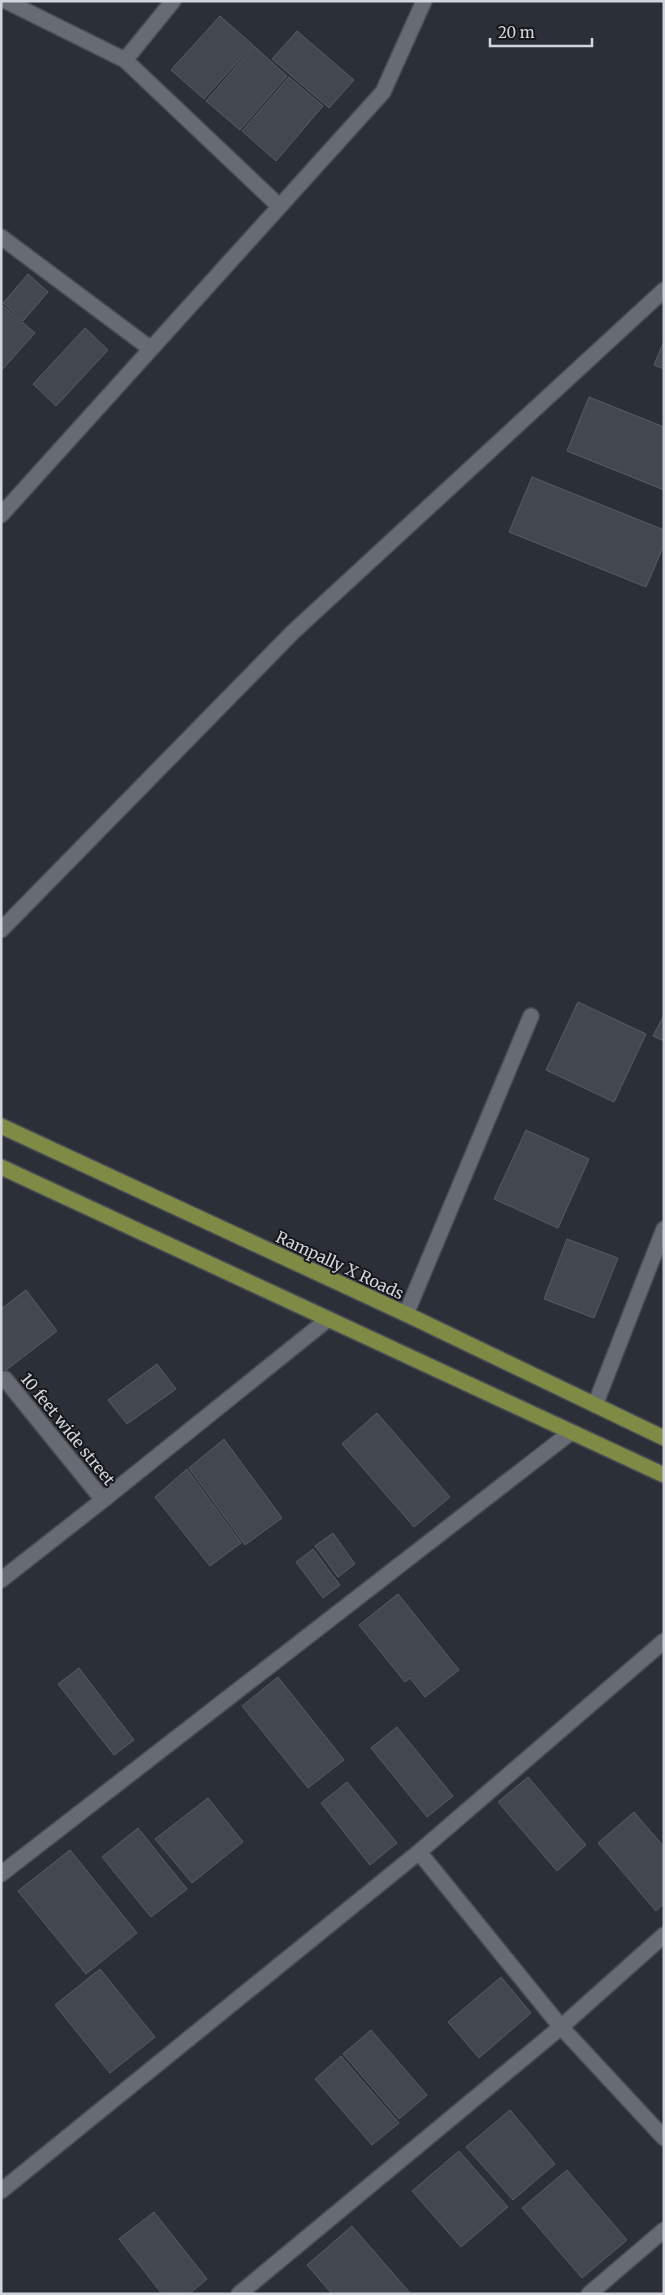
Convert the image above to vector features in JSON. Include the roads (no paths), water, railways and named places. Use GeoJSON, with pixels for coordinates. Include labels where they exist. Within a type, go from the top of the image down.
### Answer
{"type":"FeatureCollection","features":[{"type":"Feature","properties":{"kind":"main road","name":"Rampally X Roads"},"geometry":{"type":"LineString","coordinates":[[1,1126],[406,1314],[664,1438]]}},
{"type":"Feature","properties":{"kind":"main road"},"geometry":{"type":"LineString","coordinates":[[1,1167],[664,1475]]}},
{"type":"Feature","properties":{"kind":"street"},"geometry":{"type":"LineString","coordinates":[[6,1],[125,60],[279,206]]}},
{"type":"Feature","properties":{"kind":"street"},"geometry":{"type":"LineString","coordinates":[[125,60],[173,1]]}},
{"type":"Feature","properties":{"kind":"street"},"geometry":{"type":"LineString","coordinates":[[1,515],[383,92],[424,1]]}},
{"type":"Feature","properties":{"kind":"street"},"geometry":{"type":"LineString","coordinates":[[1,237],[151,348]]}},
{"type":"Feature","properties":{"kind":"street"},"geometry":{"type":"LineString","coordinates":[[1,930],[293,632],[664,290]]}},
{"type":"Feature","properties":{"kind":"street"},"geometry":{"type":"LineString","coordinates":[[406,1314],[531,1016]]}},
{"type":"Feature","properties":{"kind":"street"},"geometry":{"type":"LineString","coordinates":[[595,1405],[664,1229]]}},
{"type":"Feature","properties":{"kind":"street"},"geometry":{"type":"LineString","coordinates":[[1,1580],[327,1320]]}},
{"type":"Feature","properties":{"kind":"street","name":"10 feet wide street"},"geometry":{"type":"LineString","coordinates":[[5,1379],[103,1500]]}},
{"type":"Feature","properties":{"kind":"street"},"geometry":{"type":"LineString","coordinates":[[1,1874],[570,1432]]}},
{"type":"Feature","properties":{"kind":"street"},"geometry":{"type":"LineString","coordinates":[[1,2191],[420,1852],[664,1641]]}},
{"type":"Feature","properties":{"kind":"street"},"geometry":{"type":"LineString","coordinates":[[420,1852],[561,2027],[664,2138]]}},
{"type":"Feature","properties":{"kind":"street"},"geometry":{"type":"LineString","coordinates":[[239,2294],[561,2027],[664,1935]]}},
{"type":"Feature","properties":{"kind":"street"},"geometry":{"type":"LineString","coordinates":[[589,2294],[664,2230]]}}]}
